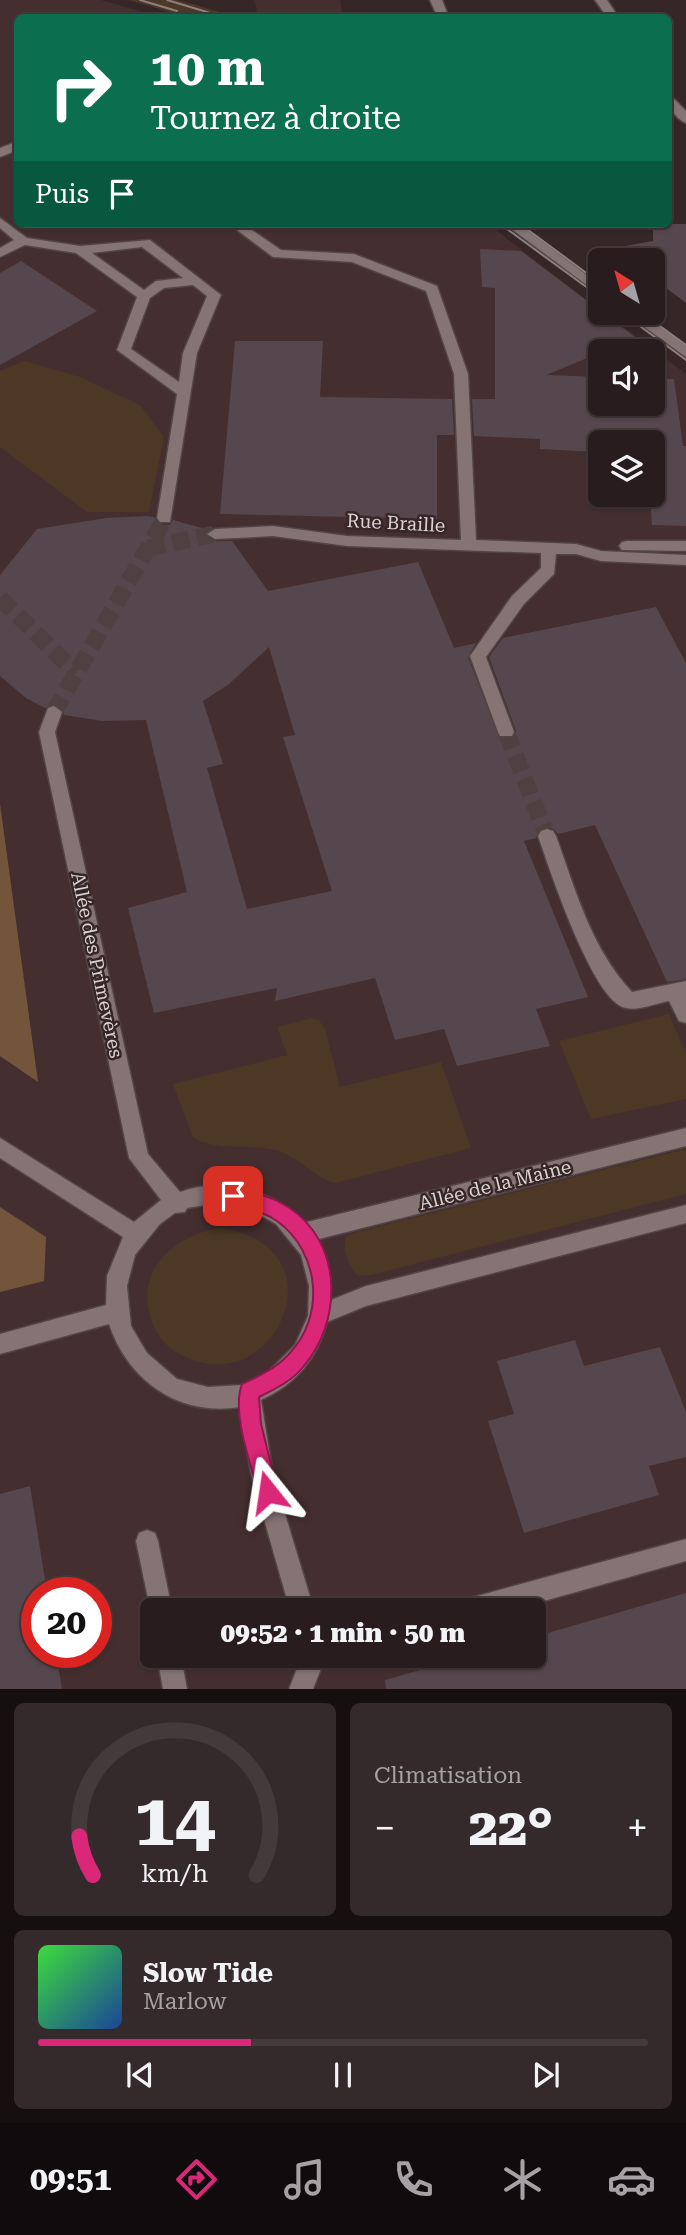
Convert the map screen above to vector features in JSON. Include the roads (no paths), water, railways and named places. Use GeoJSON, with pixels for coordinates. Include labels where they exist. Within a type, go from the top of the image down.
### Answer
{"type":"FeatureCollection","features":[{"type":"Feature","properties":{"kind":"street"},"geometry":{"type":"LineString","coordinates":[[672,101],[686,119]]}},
{"type":"Feature","properties":{"kind":"street"},"geometry":{"type":"LineString","coordinates":[[0,222],[23,241],[80,250],[145,243],[214,295],[190,354],[165,518]]}},
{"type":"Feature","properties":{"kind":"street"},"geometry":{"type":"LineString","coordinates":[[241,228],[278,254],[354,258],[432,289],[461,374],[469,546]]}},
{"type":"Feature","properties":{"kind":"street"},"geometry":{"type":"LineString","coordinates":[[517,228],[588,282]]}},
{"type":"Feature","properties":{"kind":"street"},"geometry":{"type":"LineString","coordinates":[[0,253],[23,241]]}},
{"type":"Feature","properties":{"kind":"street"},"geometry":{"type":"LineString","coordinates":[[80,250],[144,296]]}},
{"type":"Feature","properties":{"kind":"street"},"geometry":{"type":"LineString","coordinates":[[184,392],[124,351],[144,296],[161,285],[195,281]]}},
{"type":"Feature","properties":{"kind":"street"},"geometry":{"type":"LineString","coordinates":[[650,326],[686,353]]}},
{"type":"Feature","properties":{"kind":"street","name":"Rue Braille"},"geometry":{"type":"LineString","coordinates":[[215,534],[273,531],[347,541],[548,548],[576,550],[601,556],[686,560]]}},
{"type":"Feature","properties":{"kind":"street","name":"Rue Braille"},"geometry":{"type":"LineString","coordinates":[[576,550],[600,546],[686,546]]}},
{"type":"Feature","properties":{"kind":"street"},"geometry":{"type":"LineString","coordinates":[[506,732],[478,656],[518,600],[549,570],[548,548]]}},
{"type":"Feature","properties":{"kind":"street","name":"Allée des Primevères"},"geometry":{"type":"LineString","coordinates":[[54,712],[47,732],[139,1158],[178,1205]]}},
{"type":"Feature","properties":{"kind":"street"},"geometry":{"type":"LineString","coordinates":[[547,836],[596,963],[613,987],[628,1001],[680,991],[686,1015]]}},
{"type":"Feature","properties":{"kind":"street","name":"Allée de la Maine"},"geometry":{"type":"LineString","coordinates":[[303,1233],[686,1137]]}},
{"type":"Feature","properties":{"kind":"street"},"geometry":{"type":"LineString","coordinates":[[0,1147],[139,1236]]}},
{"type":"Feature","properties":{"kind":"street"},"geometry":{"type":"LineString","coordinates":[[233,1196],[260,1202],[283,1214],[303,1233],[317,1257],[323,1285],[321,1314],[312,1339],[296,1361],[274,1379],[249,1391],[223,1396],[197,1395],[150,1376],[132,1358],[120,1337],[114,1313],[115,1280],[127,1249],[149,1223],[178,1205],[205,1197],[233,1196]]}},
{"type":"Feature","properties":{"kind":"street"},"geometry":{"type":"LineString","coordinates":[[321,1314],[366,1296],[686,1214]]}},
{"type":"Feature","properties":{"kind":"street"},"geometry":{"type":"LineString","coordinates":[[0,1344],[114,1313]]}},
{"type":"Feature","properties":{"kind":"street"},"geometry":{"type":"LineString","coordinates":[[249,1391],[251,1424],[261,1468],[299,1598]]}},
{"type":"Feature","properties":{"kind":"street"},"geometry":{"type":"LineString","coordinates":[[146,1541],[158,1598]]}},
{"type":"Feature","properties":{"kind":"street"},"geometry":{"type":"LineString","coordinates":[[513,1598],[686,1550]]}},
{"type":"Feature","properties":{"kind":"street"},"geometry":{"type":"LineString","coordinates":[[171,1668],[175,1689]]}},
{"type":"Feature","properties":{"kind":"street"},"geometry":{"type":"LineString","coordinates":[[301,1689],[309,1668]]}},
{"type":"Feature","properties":{"kind":"tunnel"},"geometry":{"type":"LineString","coordinates":[[54,712],[165,518]]}},
{"type":"Feature","properties":{"kind":"tunnel"},"geometry":{"type":"LineString","coordinates":[[148,548],[215,534]]}},
{"type":"Feature","properties":{"kind":"tunnel"},"geometry":{"type":"LineString","coordinates":[[0,598],[76,673]]}},
{"type":"Feature","properties":{"kind":"tunnel"},"geometry":{"type":"LineString","coordinates":[[506,732],[547,836]]}},
{"type":"Feature","properties":{"kind":"tram line"},"geometry":{"type":"LineString","coordinates":[[140,0],[177,11]]}},
{"type":"Feature","properties":{"kind":"tram line"},"geometry":{"type":"LineString","coordinates":[[167,0],[214,14]]}},
{"type":"Feature","properties":{"kind":"tram line"},"geometry":{"type":"LineString","coordinates":[[505,228],[588,288]]}},
{"type":"Feature","properties":{"kind":"tram line"},"geometry":{"type":"LineString","coordinates":[[525,228],[588,274]]}},
{"type":"Feature","properties":{"kind":"tram line"},"geometry":{"type":"LineString","coordinates":[[640,326],[686,360]]}},
{"type":"Feature","properties":{"kind":"tram line"},"geometry":{"type":"LineString","coordinates":[[660,326],[686,345]]}}]}
